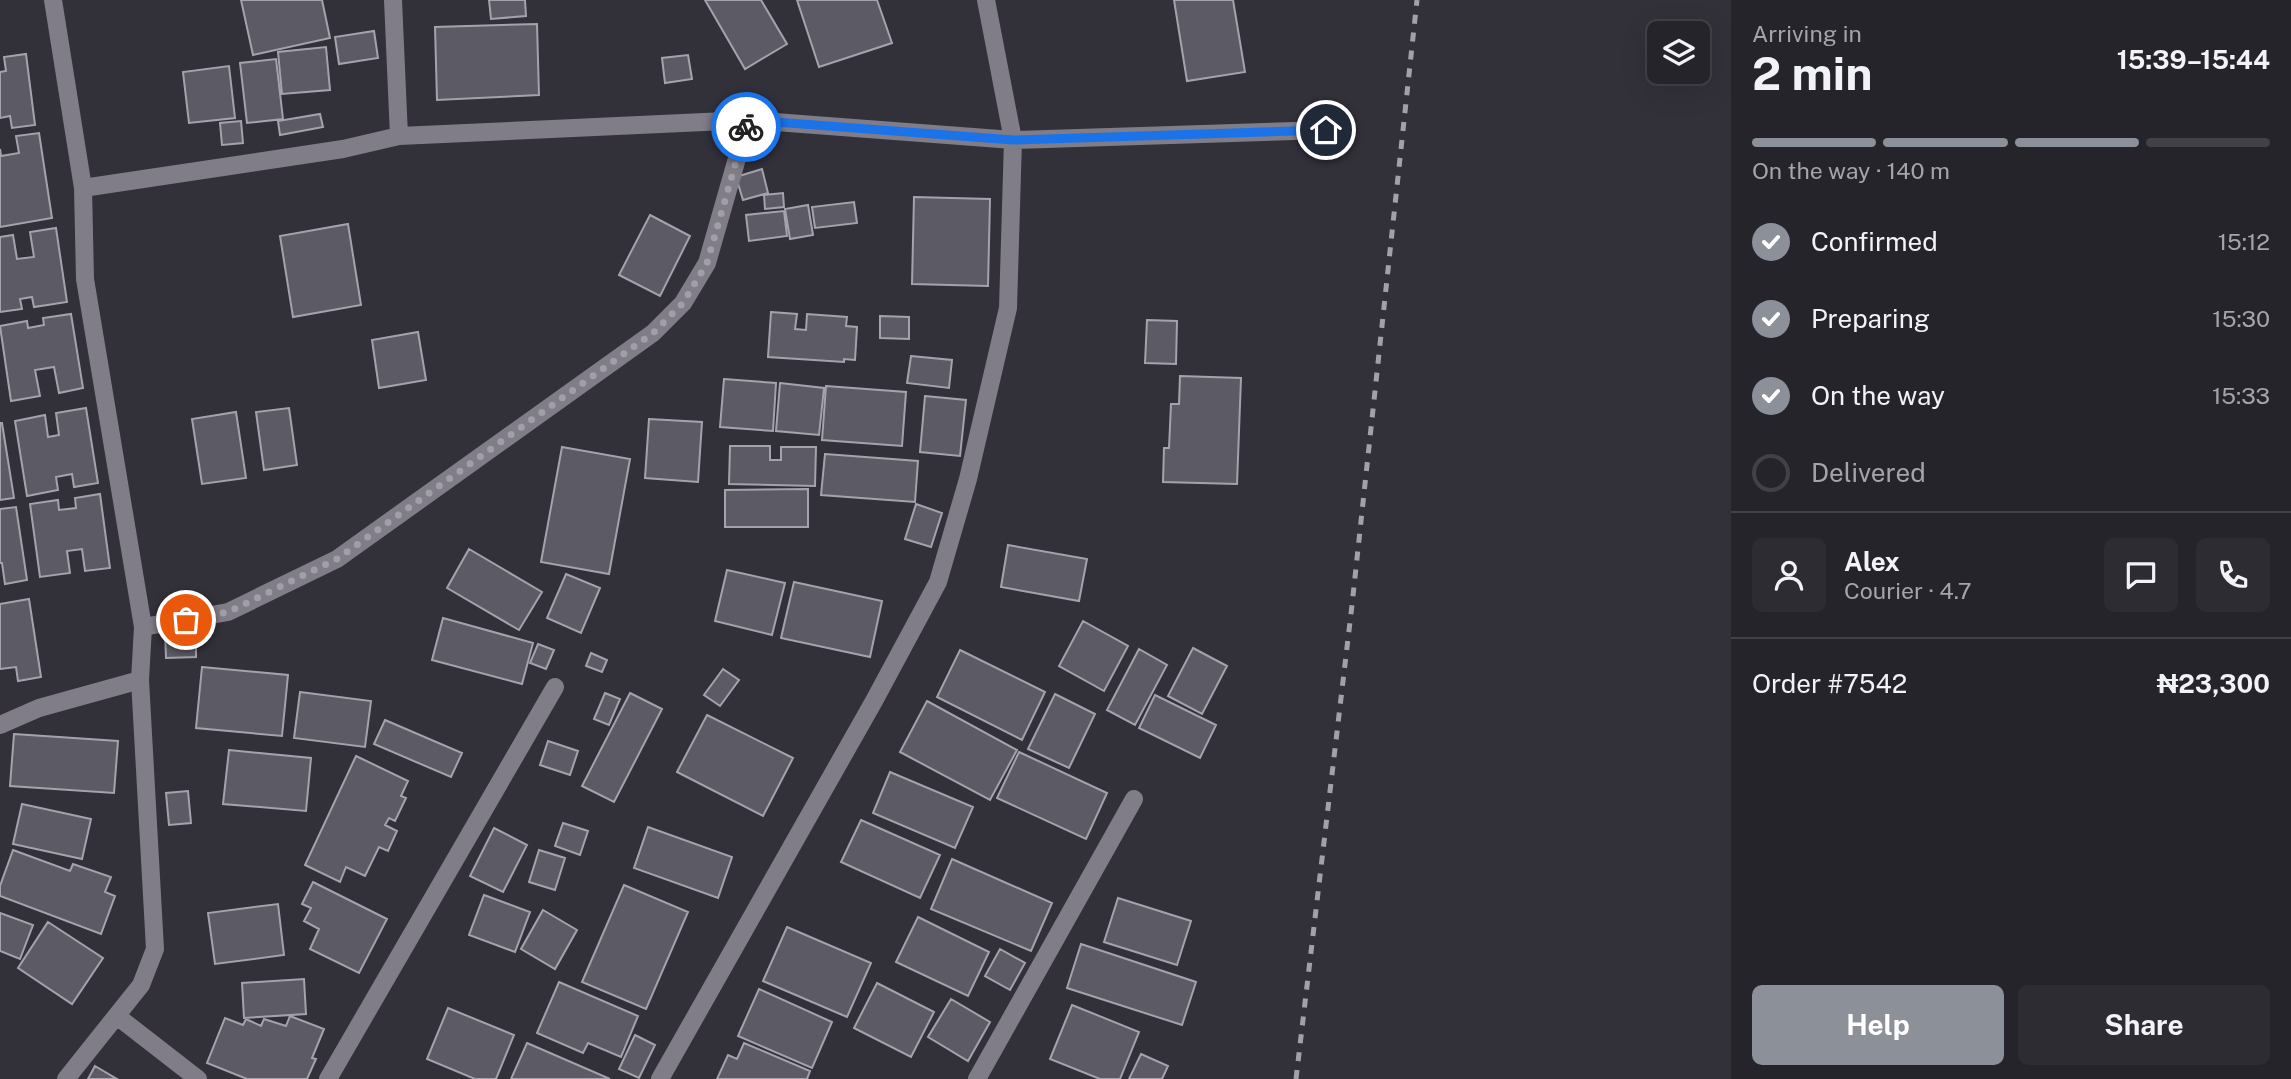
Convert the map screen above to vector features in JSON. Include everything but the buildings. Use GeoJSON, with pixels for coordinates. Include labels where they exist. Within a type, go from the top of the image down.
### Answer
{"type":"FeatureCollection","features":[{"type":"Feature","properties":{"kind":"street"},"geometry":{"type":"LineString","coordinates":[[53,0],[83,188],[85,279],[143,627],[140,680],[155,949],[141,985],[66,1079]]}},
{"type":"Feature","properties":{"kind":"street"},"geometry":{"type":"LineString","coordinates":[[393,0],[400,136]]}},
{"type":"Feature","properties":{"kind":"street"},"geometry":{"type":"LineString","coordinates":[[660,1079],[874,701],[938,582],[968,479],[1008,308],[1013,140],[986,0]]}},
{"type":"Feature","properties":{"kind":"street"},"geometry":{"type":"LineString","coordinates":[[83,188],[343,149],[400,136],[748,120],[1013,140],[1326,130]]}},
{"type":"Feature","properties":{"kind":"street"},"geometry":{"type":"LineString","coordinates":[[143,627],[228,612],[337,559],[653,333],[683,303],[707,263],[748,120]]}},
{"type":"Feature","properties":{"kind":"street"},"geometry":{"type":"LineString","coordinates":[[0,725],[39,708],[140,680]]}},
{"type":"Feature","properties":{"kind":"street"},"geometry":{"type":"LineString","coordinates":[[328,1079],[555,687]]}},
{"type":"Feature","properties":{"kind":"street"},"geometry":{"type":"LineString","coordinates":[[977,1079],[1133,799]]}},
{"type":"Feature","properties":{"kind":"street"},"geometry":{"type":"LineString","coordinates":[[118,1017],[198,1079]]}},
{"type":"Feature","properties":{"kind":"railway"},"geometry":{"type":"LineString","coordinates":[[1296,1079],[1352,605],[1417,0]]}},
{"type":"Feature","properties":{"kind":"way so far"},"geometry":{"type":"LineString","coordinates":[[186,620],[228,612],[337,559],[653,333],[683,303],[707,263],[746,127]]}},
{"type":"Feature","properties":{"kind":"route"},"geometry":{"type":"LineString","coordinates":[[746,127],[748,120],[1013,140],[1326,130]]}}]}
